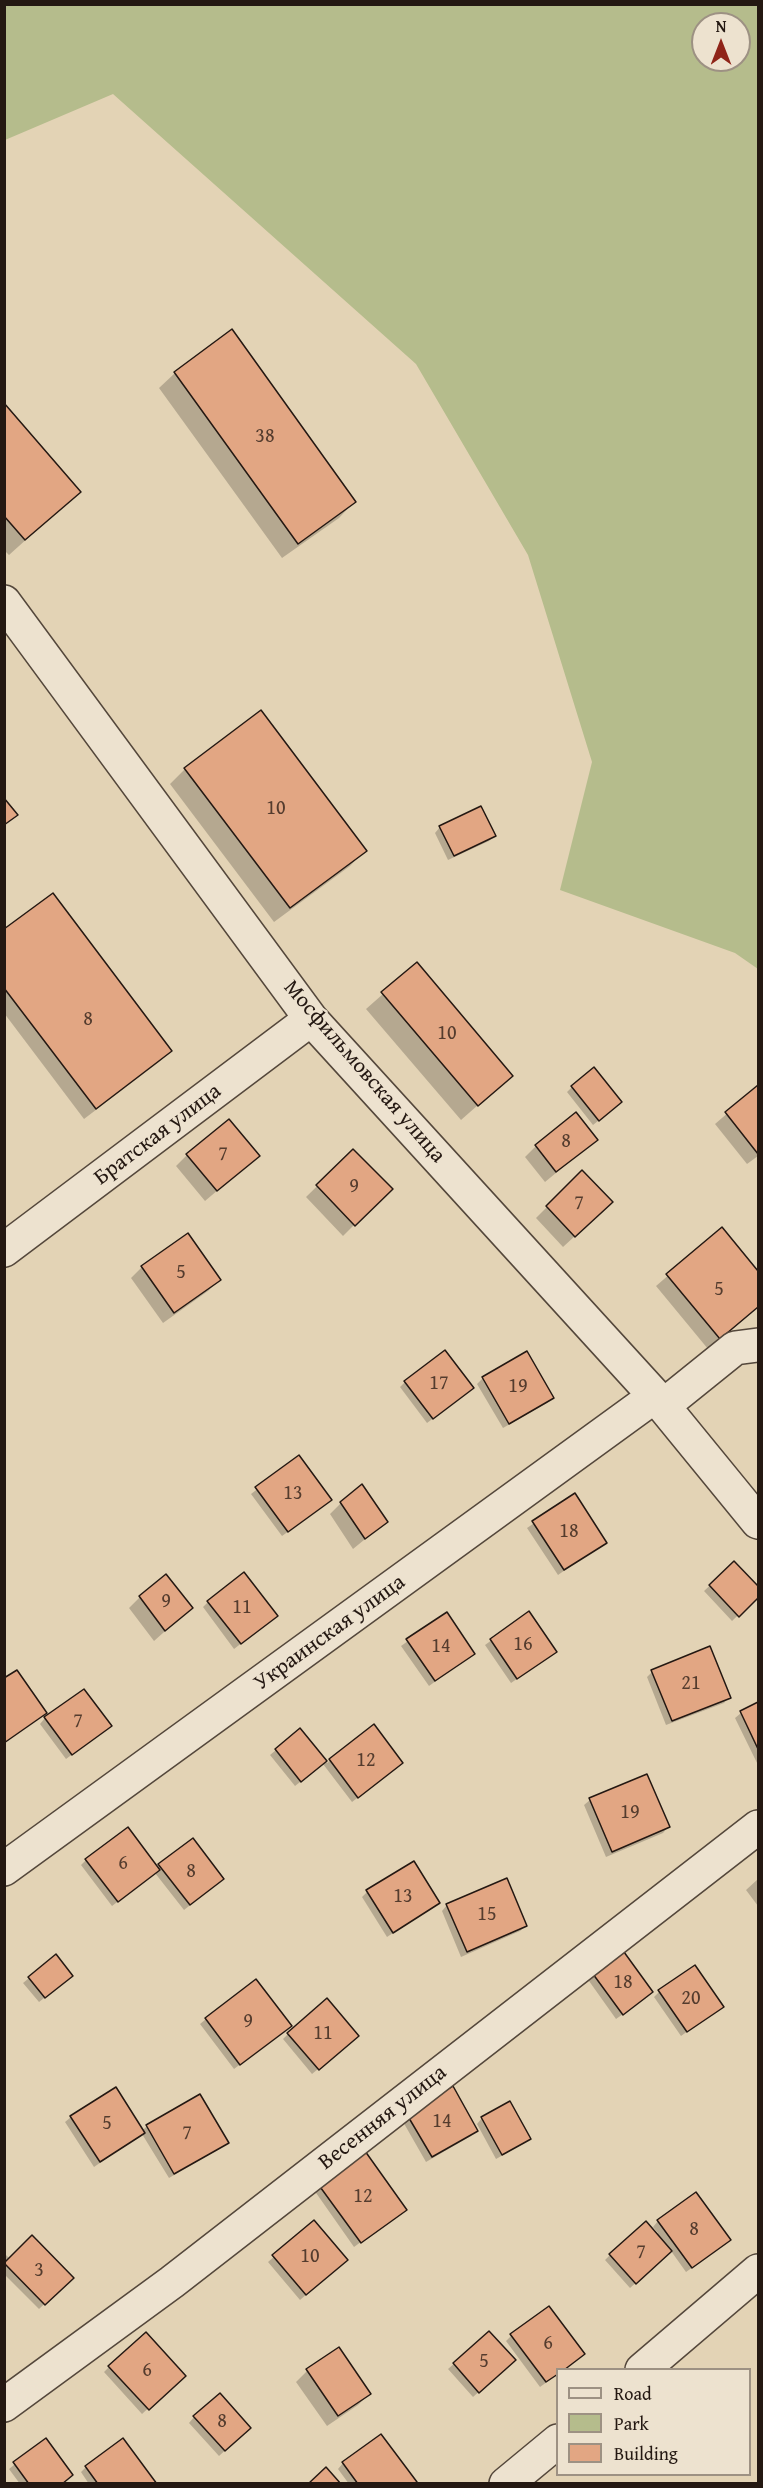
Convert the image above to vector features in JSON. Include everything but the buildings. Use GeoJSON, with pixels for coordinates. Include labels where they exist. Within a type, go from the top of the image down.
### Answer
{"type":"FeatureCollection","features":[{"type":"Feature","properties":{"kind":"street","name":"Мосфильмовская улица"},"geometry":{"type":"LineString","coordinates":[[4,602],[312,1019],[659,1401],[759,1522]]}},
{"type":"Feature","properties":{"kind":"street","name":"Братская улица"},"geometry":{"type":"LineString","coordinates":[[4,1251],[312,1019]]}},
{"type":"Feature","properties":{"kind":"street"},"geometry":{"type":"LineString","coordinates":[[659,1401],[735,1348],[759,1345]]}},
{"type":"Feature","properties":{"kind":"street","name":"Украинская улица"},"geometry":{"type":"LineString","coordinates":[[4,1869],[659,1401]]}},
{"type":"Feature","properties":{"kind":"street","name":"Весенняя улица"},"geometry":{"type":"LineString","coordinates":[[4,2406],[172,2283],[759,1827]]}},
{"type":"Feature","properties":{"kind":"street"},"geometry":{"type":"LineString","coordinates":[[644,2368],[759,2271]]}},
{"type":"Feature","properties":{"kind":"street"},"geometry":{"type":"LineString","coordinates":[[506,2484],[556,2442]]}},
{"type":"Feature","properties":{"kind":"green space"},"geometry":{"type":"Polygon","coordinates":[[[5,4],[758,5],[758,969],[735,953],[560,890],[592,762],[528,555],[416,364],[113,94],[5,140],[5,4]]]}}]}
